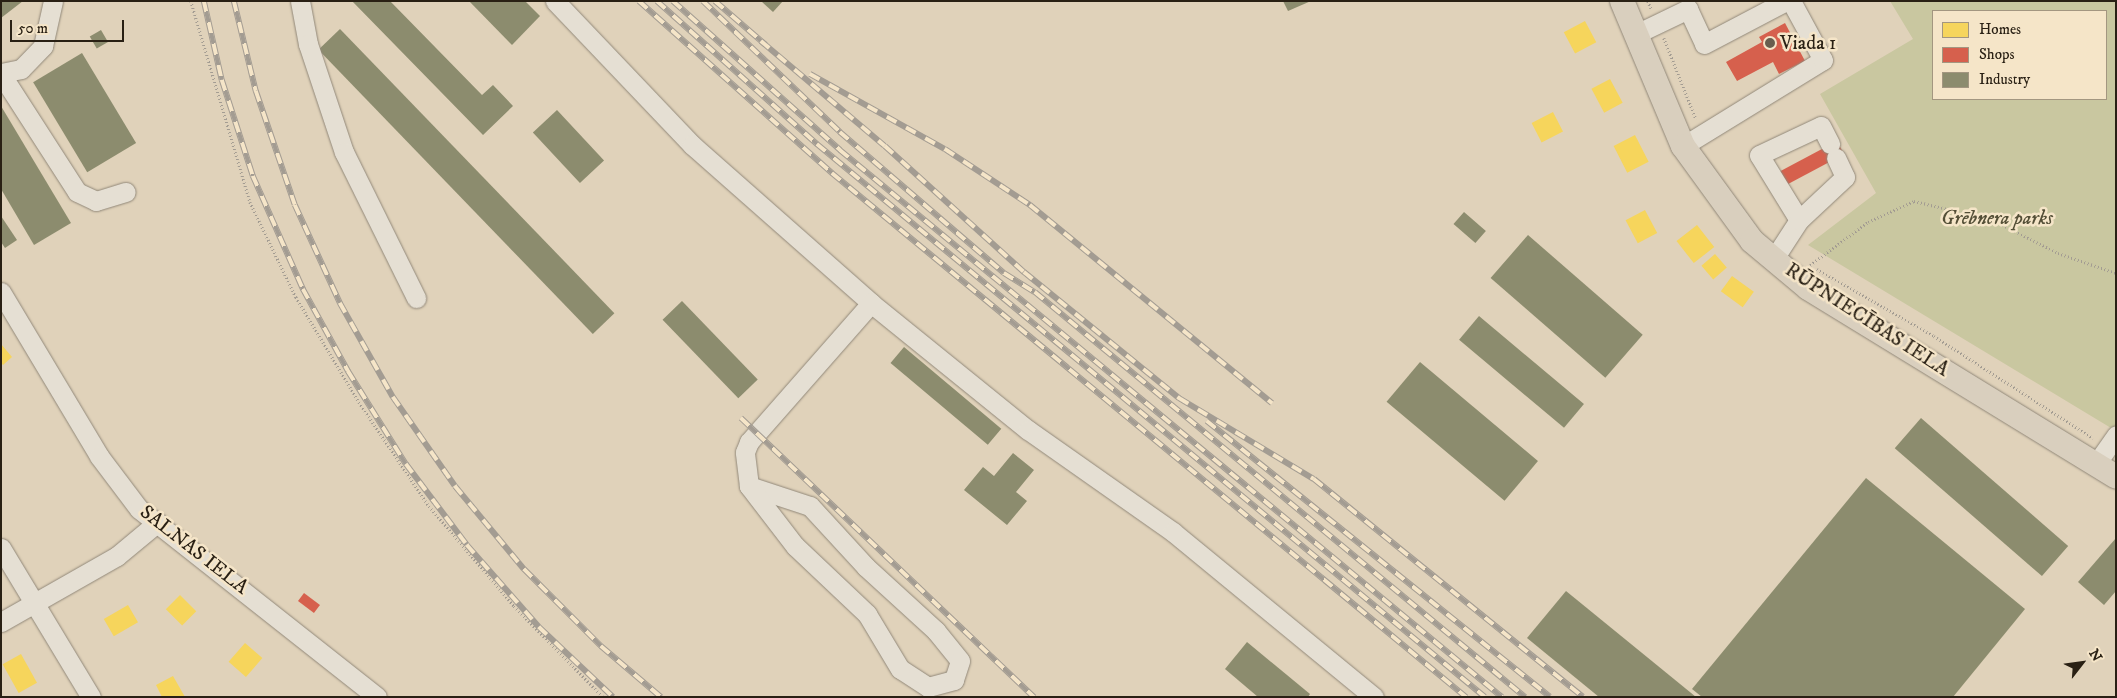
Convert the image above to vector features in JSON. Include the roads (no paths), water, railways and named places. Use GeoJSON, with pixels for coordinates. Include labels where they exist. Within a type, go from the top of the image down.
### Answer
{"type":"FeatureCollection","features":[{"type":"Feature","properties":{"kind":"main road","name":"RŪPNIECĪBAS IELA"},"geometry":{"type":"LineString","coordinates":[[1622,1],[1636,34],[1734,222],[1779,252],[1808,288],[2109,456]]}},
{"type":"Feature","properties":{"kind":"street"},"geometry":{"type":"LineString","coordinates":[[53,1],[43,46],[21,69],[1,73],[77,192],[96,201],[126,192]]}},
{"type":"Feature","properties":{"kind":"street"},"geometry":{"type":"LineString","coordinates":[[300,1],[308,44],[344,152],[416,298]]}},
{"type":"Feature","properties":{"kind":"street"},"geometry":{"type":"LineString","coordinates":[[555,1],[692,146],[870,303],[1028,430],[1173,532],[1374,697]]}},
{"type":"Feature","properties":{"kind":"street"},"geometry":{"type":"LineString","coordinates":[[1636,34],[1688,9],[1704,44],[1786,1]]}},
{"type":"Feature","properties":{"kind":"street"},"geometry":{"type":"LineString","coordinates":[[1693,141],[1824,60],[1791,1]]}},
{"type":"Feature","properties":{"kind":"street"},"geometry":{"type":"LineString","coordinates":[[1779,252],[1800,220],[1845,177],[1821,126],[1759,155],[1800,220]]}},
{"type":"Feature","properties":{"kind":"street","name":"SALNAS IELA"},"geometry":{"type":"LineString","coordinates":[[1,292],[99,456],[139,509],[158,522],[377,697]]}},
{"type":"Feature","properties":{"kind":"street"},"geometry":{"type":"LineString","coordinates":[[750,486],[810,506],[866,567],[936,631],[960,661],[954,680],[928,687],[900,669],[867,614],[795,546],[750,486],[745,452],[749,442],[870,303]]}},
{"type":"Feature","properties":{"kind":"street"},"geometry":{"type":"LineString","coordinates":[[1,622],[34,605],[117,556],[158,522]]}},
{"type":"Feature","properties":{"kind":"street"},"geometry":{"type":"LineString","coordinates":[[1,548],[91,697]]}},
{"type":"Feature","properties":{"kind":"street"},"geometry":{"type":"LineString","coordinates":[[849,595],[866,567]]}},
{"type":"Feature","properties":{"kind":"railway"},"geometry":{"type":"LineString","coordinates":[[204,1],[222,80],[253,176],[303,289],[348,371],[406,464],[467,545],[539,627],[613,697]]}},
{"type":"Feature","properties":{"kind":"railway"},"geometry":{"type":"LineString","coordinates":[[234,1],[256,91],[295,205],[340,303],[393,397],[455,486],[524,569],[601,646],[661,697]]}},
{"type":"Feature","properties":{"kind":"railway"},"geometry":{"type":"LineString","coordinates":[[639,1],[832,173],[1466,697]]}},
{"type":"Feature","properties":{"kind":"railway"},"geometry":{"type":"LineString","coordinates":[[657,1],[817,144],[1485,697]]}},
{"type":"Feature","properties":{"kind":"railway"},"geometry":{"type":"LineString","coordinates":[[673,1],[840,150],[1502,697]]}},
{"type":"Feature","properties":{"kind":"railway"},"geometry":{"type":"LineString","coordinates":[[703,1],[840,132],[1004,273],[1035,292],[1525,697]]}},
{"type":"Feature","properties":{"kind":"railway"},"geometry":{"type":"LineString","coordinates":[[715,1],[766,45]]}},
{"type":"Feature","properties":{"kind":"railway"},"geometry":{"type":"LineString","coordinates":[[761,41],[885,146],[1024,272],[1179,398],[1314,479],[1583,697]]}},
{"type":"Feature","properties":{"kind":"railway"},"geometry":{"type":"LineString","coordinates":[[810,74],[945,149],[1030,205],[1272,403]]}},
{"type":"Feature","properties":{"kind":"railway"},"geometry":{"type":"LineString","coordinates":[[741,418],[1034,697]]}},
{"type":"Feature","properties":{"kind":"railway"},"geometry":{"type":"LineString","coordinates":[[1207,421],[1550,697]]}},
{"type":"Feature","properties":{"kind":"place","name":"Viada 1"},"geometry":{"type":"Point","coordinates":[1770,43]}},
{"type":"Feature","properties":{"kind":"park label","name":"Grēbnera parks"},"geometry":{"type":"Point","coordinates":[1997,218]}}]}
